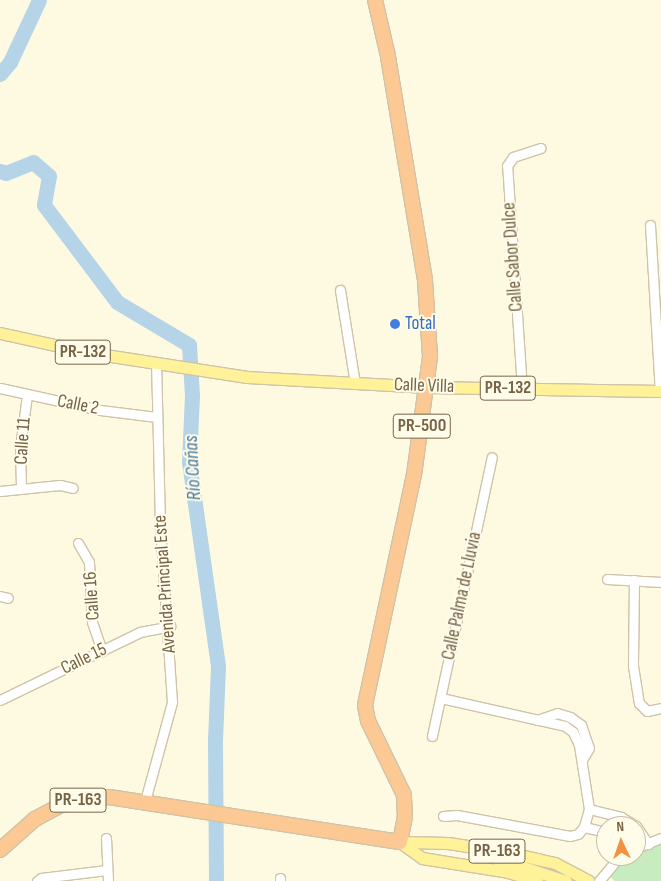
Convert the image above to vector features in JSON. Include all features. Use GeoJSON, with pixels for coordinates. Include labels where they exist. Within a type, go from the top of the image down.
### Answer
{"type":"FeatureCollection","features":[{"type":"Feature","properties":{"kind":"highway","name":"PR-500"},"geometry":{"type":"LineString","coordinates":[[375,0],[388,56],[425,280],[430,356],[428,387],[414,475],[365,705],[368,721],[404,795],[405,817],[400,842]]}},
{"type":"Feature","properties":{"kind":"highway","name":"PR-163"},"geometry":{"type":"LineString","coordinates":[[0,850],[35,819],[74,800],[109,797],[145,801],[400,842]]}},
{"type":"Feature","properties":{"kind":"main road","name":"PR-132"},"geometry":{"type":"LineString","coordinates":[[0,333],[92,353],[156,363]]}},
{"type":"Feature","properties":{"kind":"main road","name":"Calle Villa"},"geometry":{"type":"LineString","coordinates":[[156,363],[218,373],[355,384],[660,391]]}},
{"type":"Feature","properties":{"kind":"main road","name":"PR-163"},"geometry":{"type":"LineString","coordinates":[[400,842],[422,858],[508,872],[537,881]]}},
{"type":"Feature","properties":{"kind":"main road","name":"PR-163"},"geometry":{"type":"LineString","coordinates":[[400,842],[448,843],[506,852],[555,863],[589,881]]}},
{"type":"Feature","properties":{"kind":"main road"},"geometry":{"type":"LineString","coordinates":[[470,866],[501,863],[523,867],[566,881]]}},
{"type":"Feature","properties":{"kind":"street","name":"Calle Sabor Dulce"},"geometry":{"type":"LineString","coordinates":[[522,389],[507,166],[513,157],[541,148]]}},
{"type":"Feature","properties":{"kind":"street"},"geometry":{"type":"LineString","coordinates":[[650,225],[660,391]]}},
{"type":"Feature","properties":{"kind":"street"},"geometry":{"type":"LineString","coordinates":[[340,290],[355,384]]}},
{"type":"Feature","properties":{"kind":"street","name":"Avenida Principal Este"},"geometry":{"type":"LineString","coordinates":[[145,801],[172,702],[170,626],[160,524],[156,363]]}},
{"type":"Feature","properties":{"kind":"street","name":"Calle 2"},"geometry":{"type":"LineString","coordinates":[[0,388],[27,395],[157,417]]}},
{"type":"Feature","properties":{"kind":"street","name":"Calle 11"},"geometry":{"type":"LineString","coordinates":[[21,487],[20,447],[27,395]]}},
{"type":"Feature","properties":{"kind":"street","name":"Calle Palma de Lluvia"},"geometry":{"type":"LineString","coordinates":[[432,736],[492,457]]}},
{"type":"Feature","properties":{"kind":"street"},"geometry":{"type":"LineString","coordinates":[[0,491],[21,487],[60,485],[73,488]]}},
{"type":"Feature","properties":{"kind":"street","name":"Calle 16"},"geometry":{"type":"LineString","coordinates":[[78,543],[89,562],[92,622],[102,650]]}},
{"type":"Feature","properties":{"kind":"street"},"geometry":{"type":"LineString","coordinates":[[607,579],[661,582]]}},
{"type":"Feature","properties":{"kind":"street"},"geometry":{"type":"LineString","coordinates":[[634,580],[633,666],[639,703],[647,711],[661,708]]}},
{"type":"Feature","properties":{"kind":"street","name":"Calle 15"},"geometry":{"type":"LineString","coordinates":[[0,699],[140,632],[170,626]]}},
{"type":"Feature","properties":{"kind":"street"},"geometry":{"type":"LineString","coordinates":[[441,698],[565,726],[573,732],[582,760],[589,809],[584,827],[578,834],[570,836],[457,815],[443,816]]}},
{"type":"Feature","properties":{"kind":"street"},"geometry":{"type":"LineString","coordinates":[[589,809],[618,816]]}},
{"type":"Feature","properties":{"kind":"street"},"geometry":{"type":"LineString","coordinates":[[584,827],[596,830]]}},
{"type":"Feature","properties":{"kind":"street"},"geometry":{"type":"LineString","coordinates":[[106,838],[108,881]]}},
{"type":"Feature","properties":{"kind":"street"},"geometry":{"type":"LineString","coordinates":[[646,841],[648,844],[661,838]]}},
{"type":"Feature","properties":{"kind":"street"},"geometry":{"type":"LineString","coordinates":[[598,881],[611,866]]}},
{"type":"Feature","properties":{"kind":"street"},"geometry":{"type":"LineString","coordinates":[[37,881],[41,878],[107,870]]}},
{"type":"Feature","properties":{"kind":"green space"},"geometry":{"type":"Polygon","coordinates":[[[661,841],[661,881],[614,881],[609,875],[615,866],[646,866],[646,848],[661,841]]]}},
{"type":"Feature","properties":{"kind":"waterway","name":"Río Cañas"},"geometry":{"type":"LineString","coordinates":[[0,74],[10,62],[39,0]]}},
{"type":"Feature","properties":{"kind":"waterway","name":"Río Cañas"},"geometry":{"type":"LineString","coordinates":[[0,171],[6,173],[33,162],[49,176],[44,205],[117,302],[189,345],[192,395],[189,462],[218,666],[215,740],[216,881]]}},
{"type":"Feature","properties":{"kind":"place","name":"Total"},"geometry":{"type":"Point","coordinates":[395,324]}}]}
